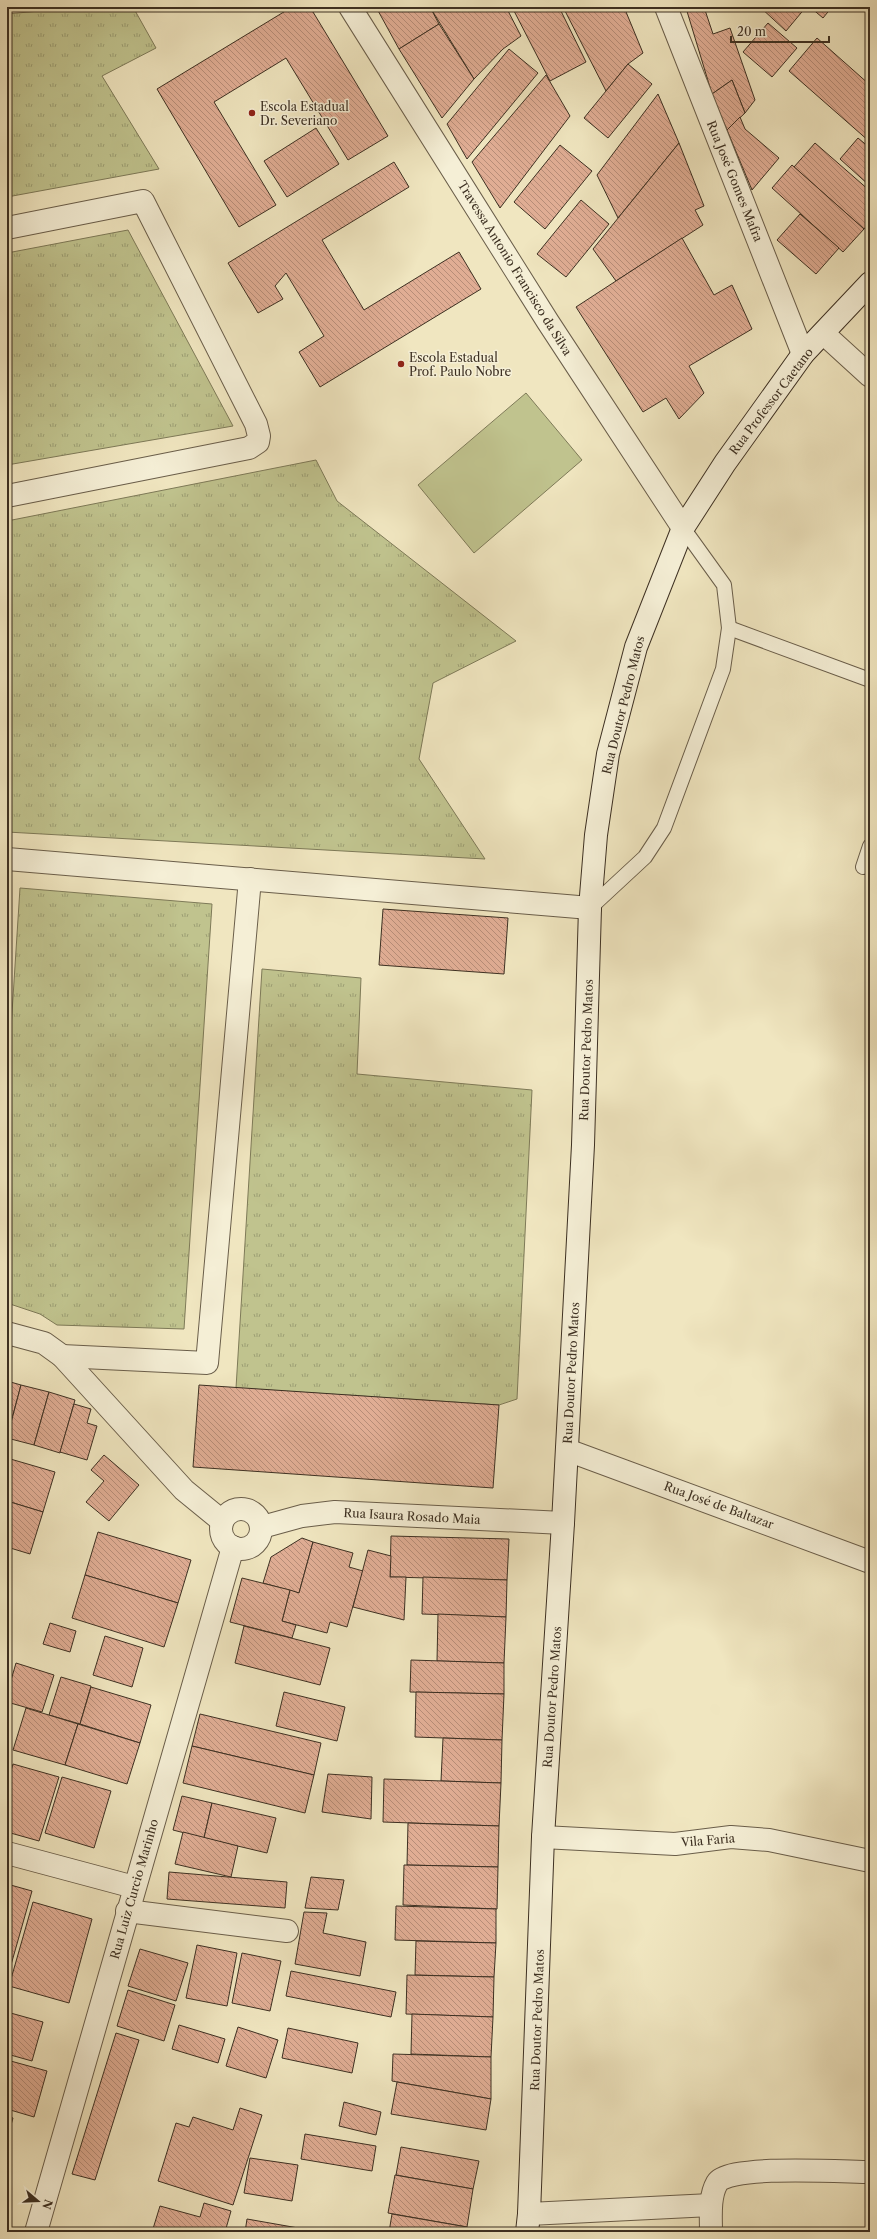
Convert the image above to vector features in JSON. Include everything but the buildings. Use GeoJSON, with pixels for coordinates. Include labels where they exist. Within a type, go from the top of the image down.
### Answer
{"type":"FeatureCollection","features":[{"type":"Feature","properties":{"kind":"street","name":"Travessa Antonio Francisco da Silva"},"geometry":{"type":"LineString","coordinates":[[350,7],[544,315],[684,528]]}},
{"type":"Feature","properties":{"kind":"street","name":"Rua José Gomes Mafra"},"geometry":{"type":"LineString","coordinates":[[666,7],[803,354]]}},
{"type":"Feature","properties":{"kind":"street"},"geometry":{"type":"LineString","coordinates":[[7,228],[143,201],[256,424],[259,439],[249,448],[7,496]]}},
{"type":"Feature","properties":{"kind":"street","name":"Rua Professor Caetano"},"geometry":{"type":"LineString","coordinates":[[684,528],[725,463],[803,354],[824,334],[870,283]]}},
{"type":"Feature","properties":{"kind":"street"},"geometry":{"type":"LineString","coordinates":[[824,334],[870,376]]}},
{"type":"Feature","properties":{"kind":"street","name":"Rua Doutor Pedro Matos"},"geometry":{"type":"LineString","coordinates":[[528,2223],[544,1838],[563,1523],[583,1145],[590,908],[596,835],[608,754],[636,647],[684,528]]}},
{"type":"Feature","properties":{"kind":"street"},"geometry":{"type":"LineString","coordinates":[[7,858],[590,908]]}},
{"type":"Feature","properties":{"kind":"street"},"geometry":{"type":"LineString","coordinates":[[62,1356],[207,1364],[250,879]]}},
{"type":"Feature","properties":{"kind":"street"},"geometry":{"type":"LineString","coordinates":[[7,1332],[44,1342],[62,1356],[184,1490],[222,1521]]}},
{"type":"Feature","properties":{"kind":"street","name":"Rua José de Baltazar"},"geometry":{"type":"LineString","coordinates":[[567,1450],[870,1562]]}},
{"type":"Feature","properties":{"kind":"street"},"geometry":{"type":"LineString","coordinates":[[235,1509],[247,1509],[258,1516],[262,1527],[259,1539],[250,1547],[244,1549],[232,1547],[227,1544],[221,1533],[222,1521],[235,1509]]}},
{"type":"Feature","properties":{"kind":"street","name":"Rua Isaura Rosado Maia"},"geometry":{"type":"LineString","coordinates":[[262,1527],[302,1516],[335,1512],[563,1523]]}},
{"type":"Feature","properties":{"kind":"street","name":"Rua Luiz Curcio Marinho"},"geometry":{"type":"LineString","coordinates":[[36,2232],[232,1547]]}},
{"type":"Feature","properties":{"kind":"street","name":"Vila Faria"},"geometry":{"type":"LineString","coordinates":[[544,1838],[675,1844],[731,1837],[769,1840],[870,1861]]}},
{"type":"Feature","properties":{"kind":"street"},"geometry":{"type":"LineString","coordinates":[[7,1853],[134,1887]]}},
{"type":"Feature","properties":{"kind":"street"},"geometry":{"type":"LineString","coordinates":[[127,1911],[287,1931]]}},
{"type":"Feature","properties":{"kind":"street"},"geometry":{"type":"LineString","coordinates":[[711,2232],[713,2196],[723,2177],[742,2173],[775,2171],[870,2172]]}},
{"type":"Feature","properties":{"kind":"street"},"geometry":{"type":"LineString","coordinates":[[528,2223],[713,2196]]}},
{"type":"Feature","properties":{"kind":"lane"},"geometry":{"type":"LineString","coordinates":[[590,908],[645,857],[664,828],[723,669],[729,628],[724,585],[684,528]]}},
{"type":"Feature","properties":{"kind":"lane"},"geometry":{"type":"LineString","coordinates":[[729,628],[870,680]]}},
{"type":"Feature","properties":{"kind":"lane"},"geometry":{"type":"LineString","coordinates":[[863,867],[870,846]]}},
{"type":"Feature","properties":{"kind":"green space"},"geometry":{"type":"Polygon","coordinates":[[[82,7],[133,7],[156,48],[102,76],[159,169],[7,197],[7,14],[82,7]]]}},
{"type":"Feature","properties":{"kind":"green space"},"geometry":{"type":"Polygon","coordinates":[[[128,230],[233,426],[7,465],[7,253],[128,230]]]}},
{"type":"Feature","properties":{"kind":"green space"},"geometry":{"type":"Polygon","coordinates":[[[526,393],[582,460],[474,553],[418,485],[526,393]]]}},
{"type":"Feature","properties":{"kind":"green space"},"geometry":{"type":"Polygon","coordinates":[[[316,460],[337,501],[516,641],[433,683],[419,759],[485,859],[7,832],[7,521],[316,460]]]}},
{"type":"Feature","properties":{"kind":"green space"},"geometry":{"type":"Polygon","coordinates":[[[20,888],[212,904],[184,1329],[57,1325],[40,1314],[7,1303],[7,1091],[20,888]]]}},
{"type":"Feature","properties":{"kind":"green space"},"geometry":{"type":"Polygon","coordinates":[[[262,969],[361,978],[357,1074],[532,1090],[517,1399],[499,1405],[236,1388],[262,969]]]}},
{"type":"Feature","properties":{"kind":"place","name":"Escola Estadual Dr. Severiano"},"geometry":{"type":"Point","coordinates":[252,113]}},
{"type":"Feature","properties":{"kind":"place","name":"Escola Estadual Prof. Paulo Nobre"},"geometry":{"type":"Point","coordinates":[401,364]}}]}
